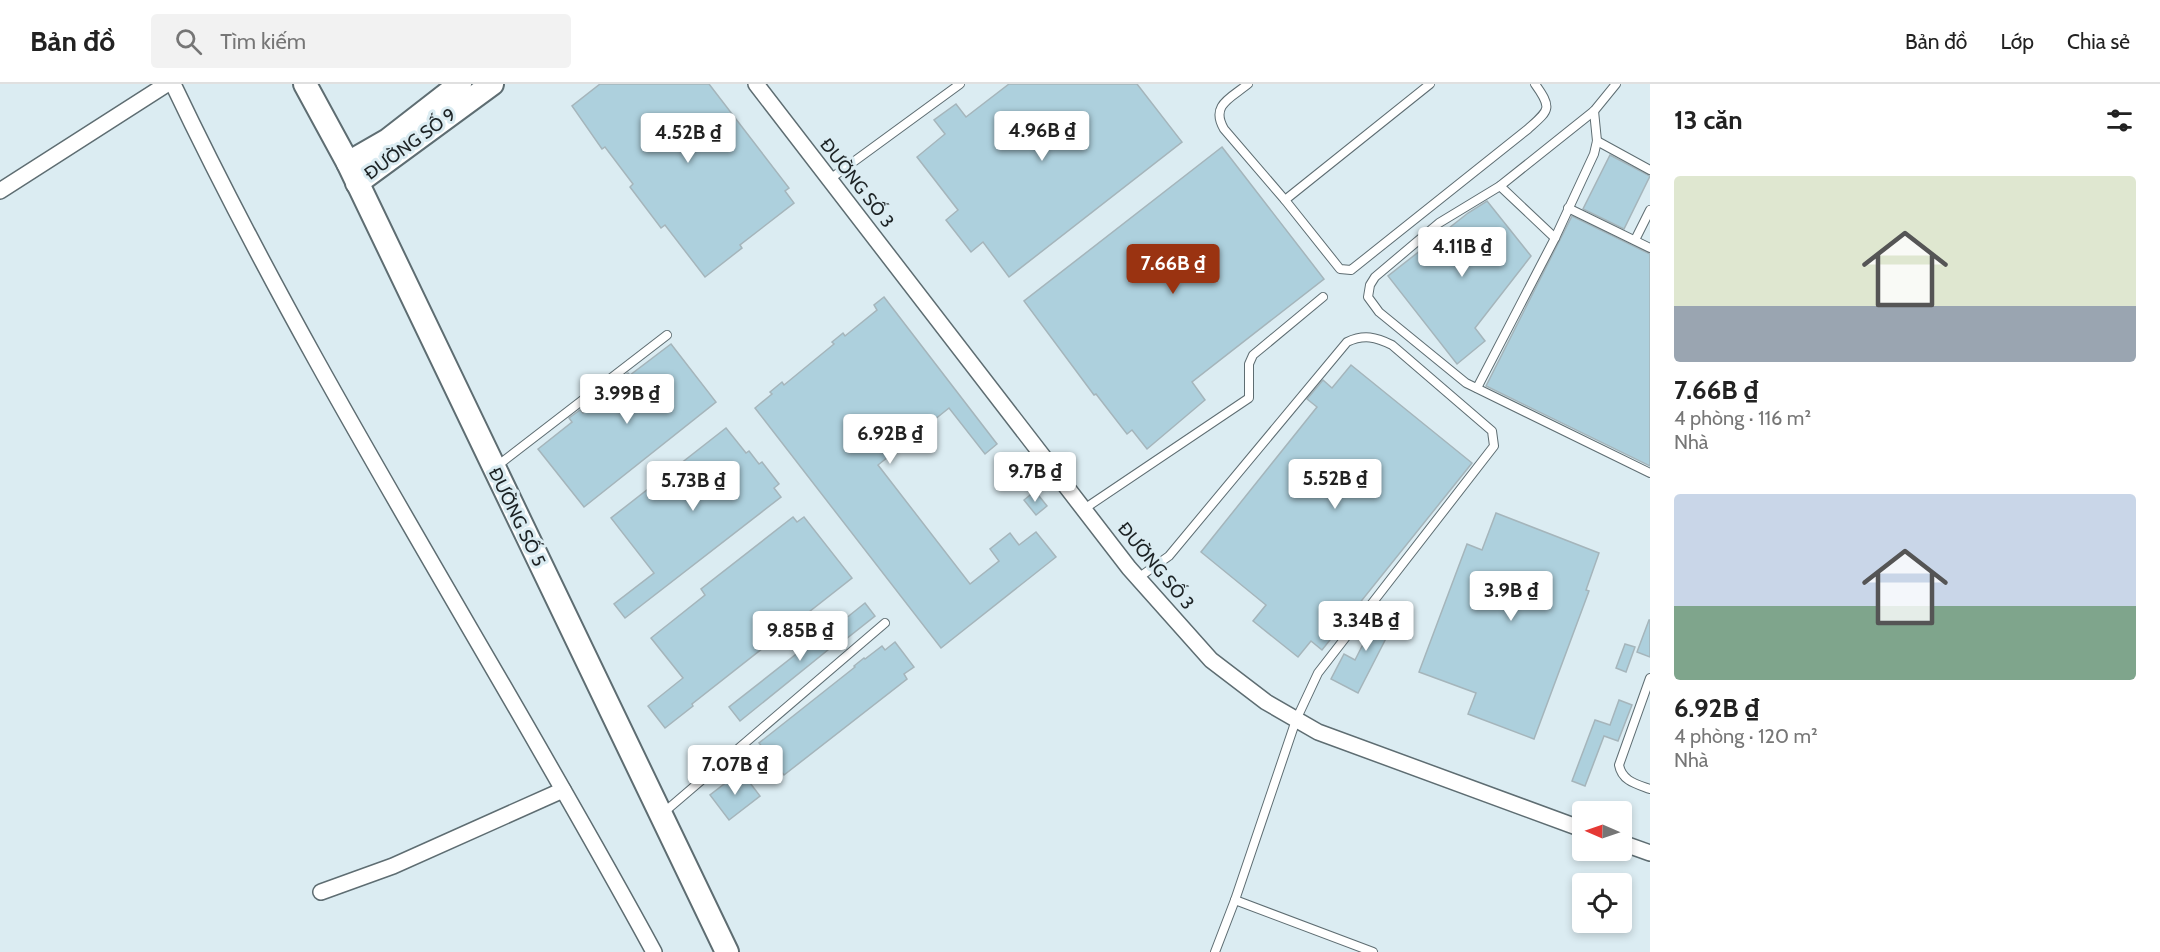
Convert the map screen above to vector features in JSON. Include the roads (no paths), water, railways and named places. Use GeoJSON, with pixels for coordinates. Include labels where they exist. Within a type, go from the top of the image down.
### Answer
{"type":"FeatureCollection","features":[{"type":"Feature","properties":{"kind":"street"},"geometry":{"type":"LineString","coordinates":[[0,191],[167,84]]}},
{"type":"Feature","properties":{"kind":"street"},"geometry":{"type":"LineString","coordinates":[[172,84],[232,206],[455,605],[563,790],[653,952]]}},
{"type":"Feature","properties":{"kind":"street","name":"ĐƯỜNG SỐ 5"},"geometry":{"type":"LineString","coordinates":[[305,84],[353,173],[727,952]]}},
{"type":"Feature","properties":{"kind":"street","name":"ĐƯỜNG SỐ 9"},"geometry":{"type":"LineString","coordinates":[[353,173],[388,140],[460,84]]}},
{"type":"Feature","properties":{"kind":"street","name":"ĐƯỜNG SỐ 9"},"geometry":{"type":"LineString","coordinates":[[353,173],[492,84]]}},
{"type":"Feature","properties":{"kind":"street","name":"ĐƯỜNG SỐ 3"},"geometry":{"type":"LineString","coordinates":[[756,84],[1138,578],[1211,660],[1266,702],[1318,732],[1572,825]]}},
{"type":"Feature","properties":{"kind":"street"},"geometry":{"type":"LineString","coordinates":[[321,892],[393,866],[563,790]]}},
{"type":"Feature","properties":{"kind":"street"},"geometry":{"type":"LineString","coordinates":[[1632,847],[1650,853]]}},
{"type":"Feature","properties":{"kind":"lane"},"geometry":{"type":"LineString","coordinates":[[830,179],[960,84]]}},
{"type":"Feature","properties":{"kind":"lane"},"geometry":{"type":"LineString","coordinates":[[1248,84],[1225,103],[1219,110],[1217,118],[1340,269],[1351,270],[1545,113],[1548,106],[1546,100],[1535,84]]}},
{"type":"Feature","properties":{"kind":"lane"},"geometry":{"type":"LineString","coordinates":[[1285,200],[1430,84]]}},
{"type":"Feature","properties":{"kind":"lane"},"geometry":{"type":"LineString","coordinates":[[1616,84],[1594,111],[1500,186],[1430,231],[1375,277],[1370,285],[1368,297],[1379,312],[1466,383],[1650,473]]}},
{"type":"Feature","properties":{"kind":"lane"},"geometry":{"type":"LineString","coordinates":[[1477,388],[1555,238],[1594,154],[1597,141],[1594,111]]}},
{"type":"Feature","properties":{"kind":"lane"},"geometry":{"type":"LineString","coordinates":[[1597,141],[1650,170]]}},
{"type":"Feature","properties":{"kind":"lane"},"geometry":{"type":"LineString","coordinates":[[1500,186],[1555,238]]}},
{"type":"Feature","properties":{"kind":"lane"},"geometry":{"type":"LineString","coordinates":[[1568,208],[1650,248]]}},
{"type":"Feature","properties":{"kind":"lane"},"geometry":{"type":"LineString","coordinates":[[1635,240],[1650,210]]}},
{"type":"Feature","properties":{"kind":"lane"},"geometry":{"type":"LineString","coordinates":[[1084,509],[1249,398],[1250,364],[1253,355],[1323,297]]}},
{"type":"Feature","properties":{"kind":"lane"},"geometry":{"type":"LineString","coordinates":[[494,469],[667,334]]}},
{"type":"Feature","properties":{"kind":"lane"},"geometry":{"type":"LineString","coordinates":[[1138,578],[1157,567],[1169,556],[1347,342],[1358,337],[1380,339],[1392,345],[1492,431],[1494,446],[1318,673],[1296,720],[1215,952]]}},
{"type":"Feature","properties":{"kind":"lane"},"geometry":{"type":"LineString","coordinates":[[661,815],[885,623]]}},
{"type":"Feature","properties":{"kind":"lane"},"geometry":{"type":"LineString","coordinates":[[1650,678],[1619,765],[1621,773],[1630,782],[1650,789]]}},
{"type":"Feature","properties":{"kind":"lane"},"geometry":{"type":"LineString","coordinates":[[1235,900],[1372,952]]}}]}
